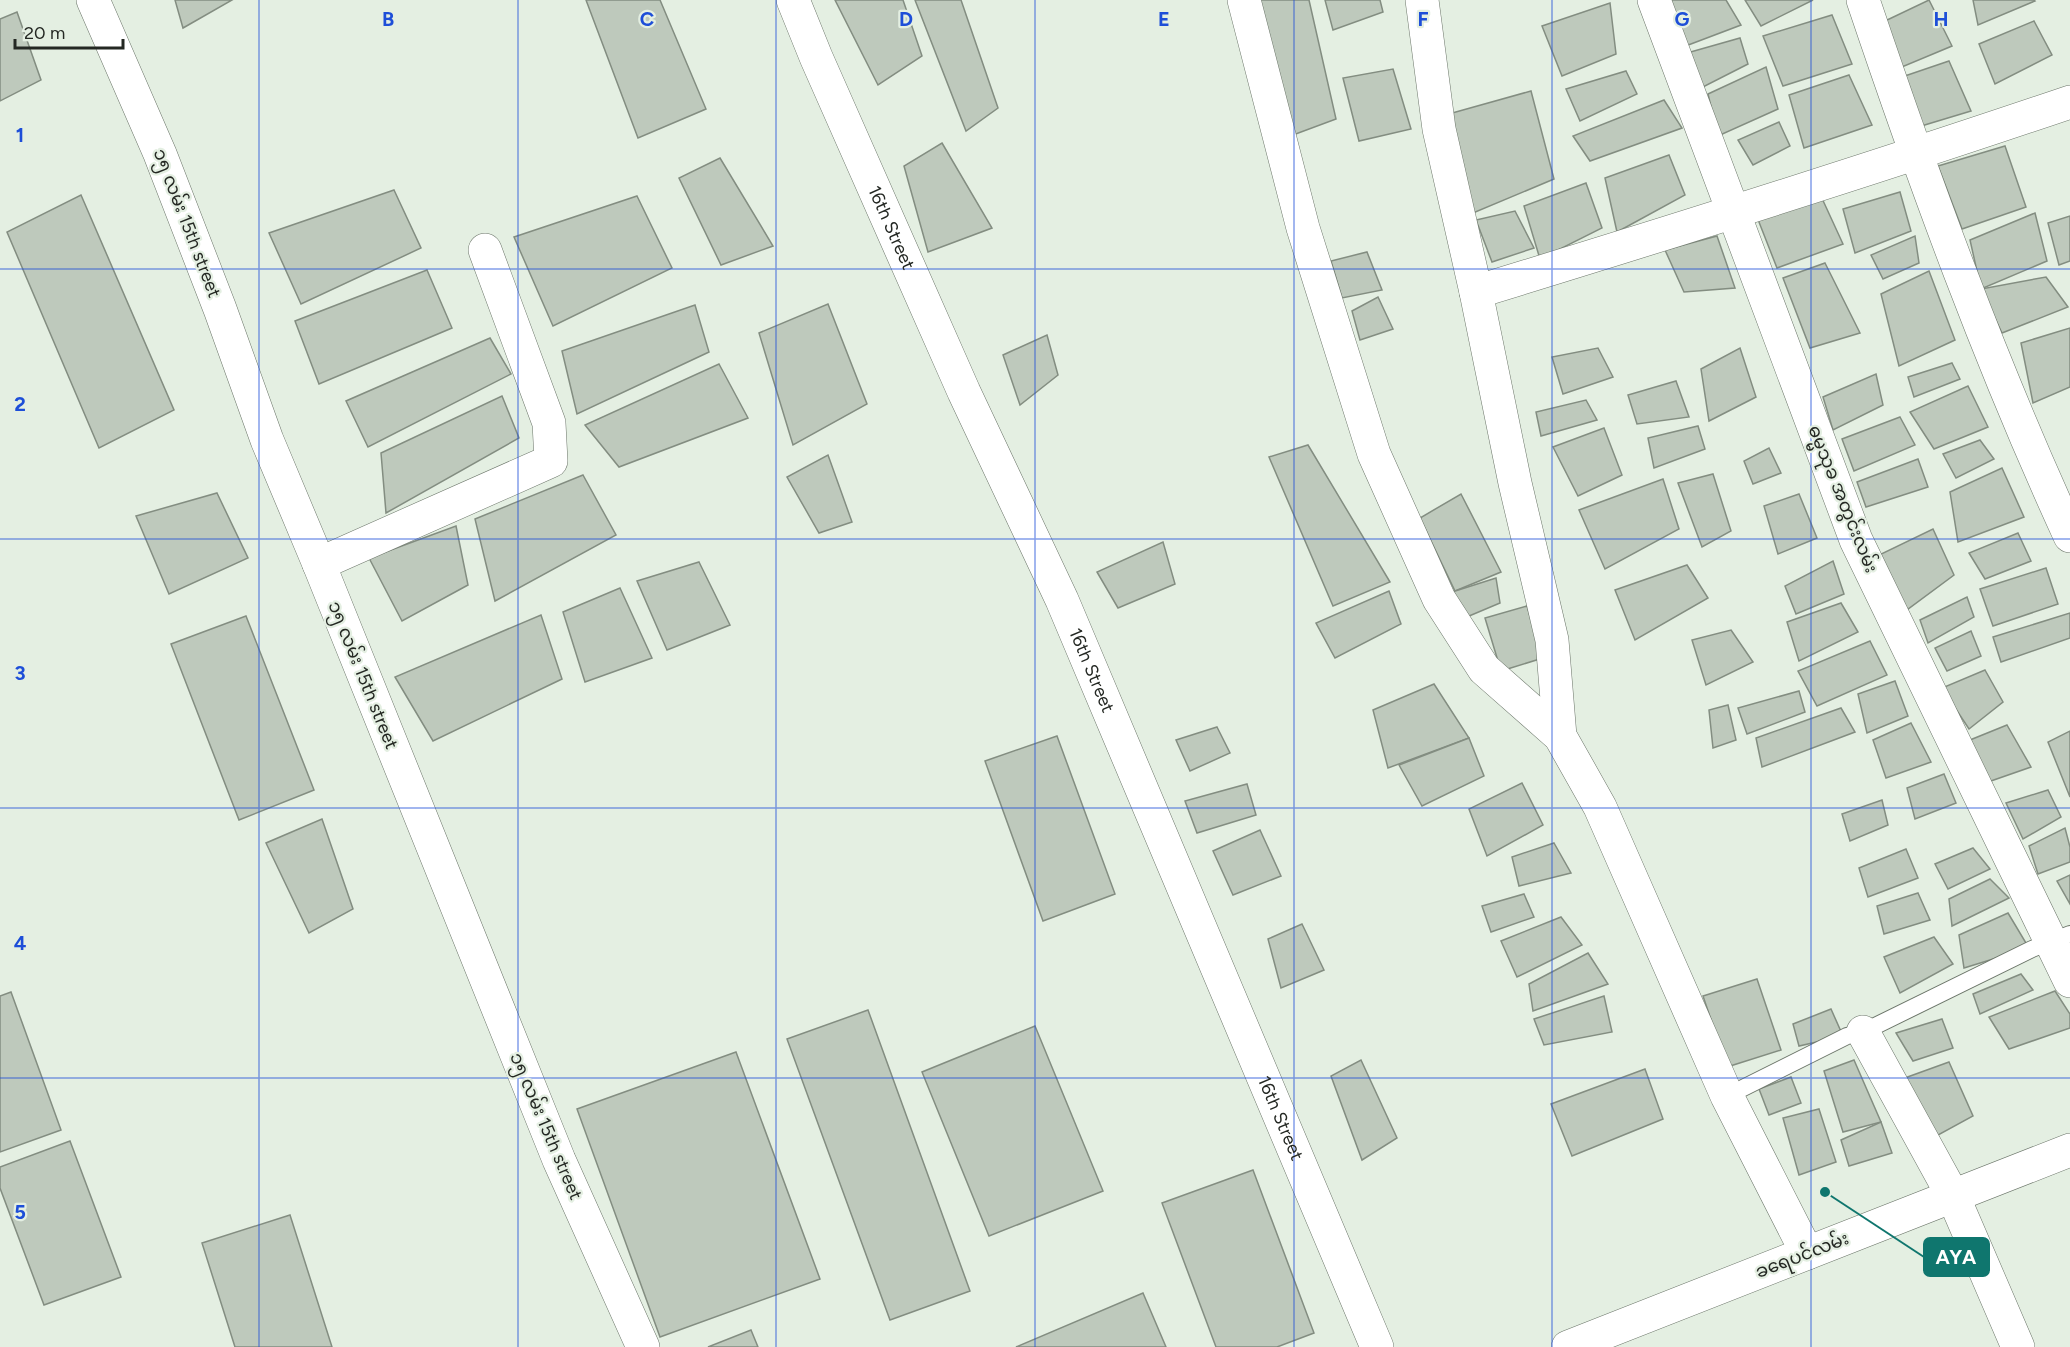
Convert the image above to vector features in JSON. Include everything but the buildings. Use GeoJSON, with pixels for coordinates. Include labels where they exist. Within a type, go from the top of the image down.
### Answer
{"type":"FeatureCollection","features":[{"type":"Feature","properties":{"kind":"street","name":"၁၅ လမ်း 15th street"},"geometry":{"type":"LineString","coordinates":[[93,0],[160,154],[220,309],[267,440],[559,1160],[643,1347]]}},
{"type":"Feature","properties":{"kind":"street","name":"16th Street"},"geometry":{"type":"LineString","coordinates":[[793,0],[964,392],[1062,600],[1377,1347]]}},
{"type":"Feature","properties":{"kind":"street"},"geometry":{"type":"LineString","coordinates":[[1244,0],[1303,228],[1374,454],[1439,599],[1484,669],[1560,736],[1600,807],[1727,1096],[1807,1253]]}},
{"type":"Feature","properties":{"kind":"street"},"geometry":{"type":"LineString","coordinates":[[1422,0],[1439,129],[1476,292],[1515,483],[1552,640],[1560,736]]}},
{"type":"Feature","properties":{"kind":"street","name":"ဓမ္မသုခ အတွင်းလမ်း"},"geometry":{"type":"LineString","coordinates":[[1654,0],[1856,540],[2060,938],[2070,981]]}},
{"type":"Feature","properties":{"kind":"street"},"geometry":{"type":"LineString","coordinates":[[1863,0],[1915,155],[2033,456],[2070,536]]}},
{"type":"Feature","properties":{"kind":"street"},"geometry":{"type":"LineString","coordinates":[[1476,292],[1735,213],[2070,102]]}},
{"type":"Feature","properties":{"kind":"street"},"geometry":{"type":"LineString","coordinates":[[319,564],[550,461],[549,423],[486,250]]}},
{"type":"Feature","properties":{"kind":"street"},"geometry":{"type":"LineString","coordinates":[[1863,1032],[1953,1196],[2018,1347]]}},
{"type":"Feature","properties":{"kind":"street","name":"ခရေပင်လမ်း"},"geometry":{"type":"LineString","coordinates":[[1568,1347],[2070,1150]]}},
{"type":"Feature","properties":{"kind":"lane"},"geometry":{"type":"LineString","coordinates":[[1727,1096],[1847,1036],[1863,1032],[2032,949],[2060,938]]}},
{"type":"Feature","properties":{"kind":"place","name":"AYA"},"geometry":{"type":"Point","coordinates":[1825,1192]}}]}
